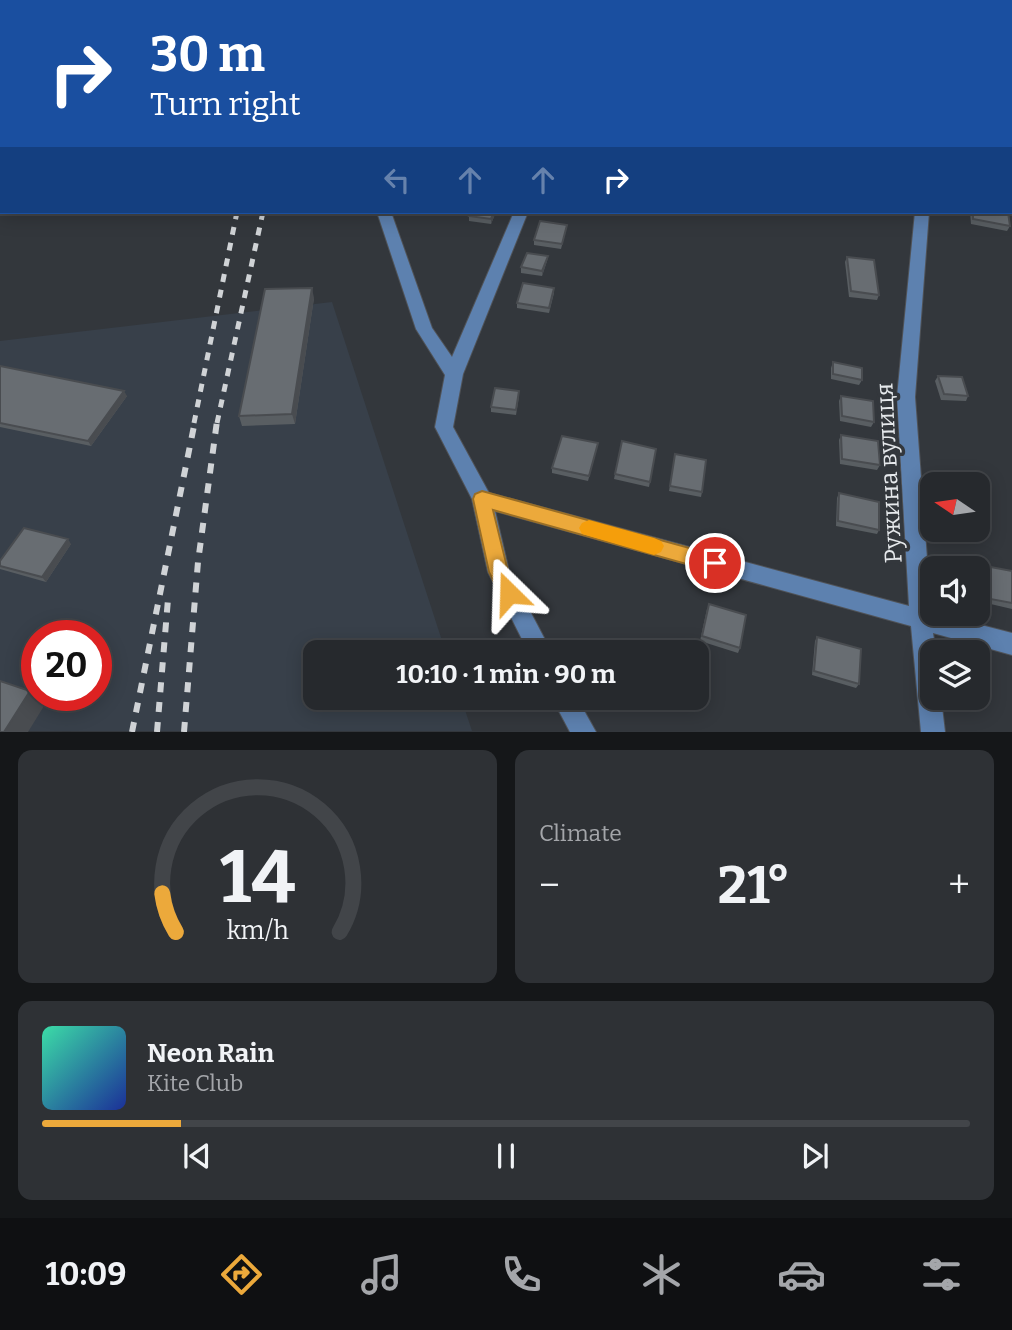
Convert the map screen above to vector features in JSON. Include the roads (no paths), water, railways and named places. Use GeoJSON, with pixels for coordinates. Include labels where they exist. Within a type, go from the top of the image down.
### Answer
{"type":"FeatureCollection","features":[{"type":"Feature","properties":{"kind":"street"},"geometry":{"type":"LineString","coordinates":[[385,214],[424,329],[454,374]]}},
{"type":"Feature","properties":{"kind":"street"},"geometry":{"type":"LineString","coordinates":[[520,214],[454,374],[444,427],[482,499],[499,572],[534,640]]}},
{"type":"Feature","properties":{"kind":"street","name":"Ружина вулиця"},"geometry":{"type":"LineString","coordinates":[[920,605],[906,397],[922,214]]}},
{"type":"Feature","properties":{"kind":"street"},"geometry":{"type":"LineString","coordinates":[[482,499],[920,620]]}},
{"type":"Feature","properties":{"kind":"street","name":"Ружина вулиця"},"geometry":{"type":"LineString","coordinates":[[922,626],[933,732]]}},
{"type":"Feature","properties":{"kind":"street"},"geometry":{"type":"LineString","coordinates":[[944,626],[1012,644]]}},
{"type":"Feature","properties":{"kind":"street"},"geometry":{"type":"LineString","coordinates":[[571,710],[584,732]]}},
{"type":"Feature","properties":{"kind":"railway"},"geometry":{"type":"LineString","coordinates":[[194,423],[237,214]]}},
{"type":"Feature","properties":{"kind":"railway"},"geometry":{"type":"LineString","coordinates":[[217,423],[263,214]]}},
{"type":"Feature","properties":{"kind":"railway"},"geometry":{"type":"LineString","coordinates":[[132,732],[195,421]]}},
{"type":"Feature","properties":{"kind":"railway"},"geometry":{"type":"LineString","coordinates":[[184,732],[198,562],[217,421]]}},
{"type":"Feature","properties":{"kind":"railway"},"geometry":{"type":"LineString","coordinates":[[157,732],[168,599]]}}]}
